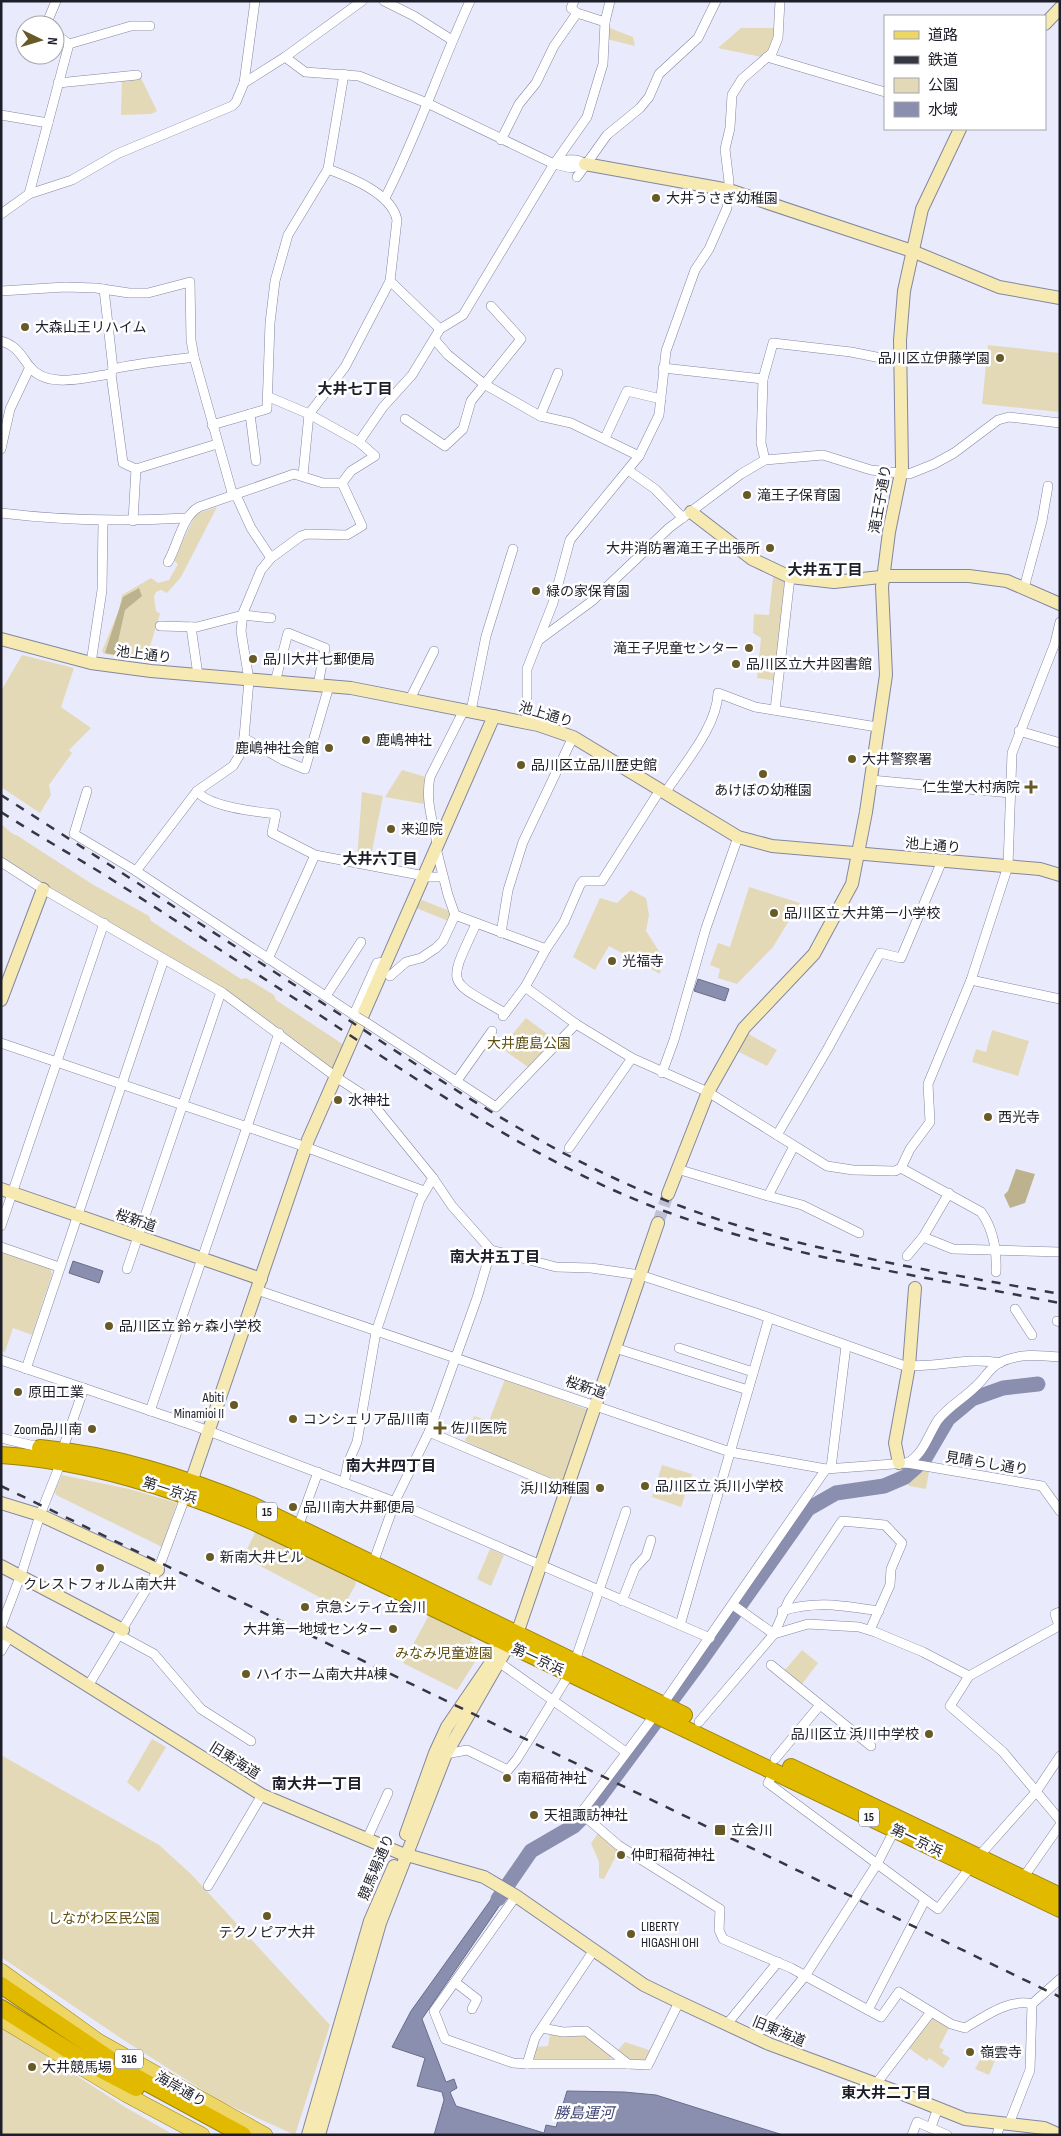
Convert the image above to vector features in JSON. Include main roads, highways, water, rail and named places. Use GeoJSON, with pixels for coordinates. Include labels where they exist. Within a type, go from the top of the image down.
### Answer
{"type":"FeatureCollection","features":[{"type":"Feature","properties":{"kind":"highway","name":"第一京浜"},"geometry":{"type":"LineString","coordinates":[[1,1445],[45,1449],[62,1457]]}},
{"type":"Feature","properties":{"kind":"highway","name":"第一京浜"},"geometry":{"type":"LineString","coordinates":[[1,1455],[112,1459],[189,1489],[272,1530],[370,1569]]}},
{"type":"Feature","properties":{"kind":"highway","name":"第一京浜"},"geometry":{"type":"LineString","coordinates":[[189,1489],[252,1505],[298,1527],[370,1569],[510,1640],[572,1667],[975,1861],[1060,1909]]}},
{"type":"Feature","properties":{"kind":"highway","name":"第一京浜"},"geometry":{"type":"LineString","coordinates":[[664,1711],[699,1722],[895,1829],[1023,1878],[1060,1896]]}},
{"type":"Feature","properties":{"kind":"highway"},"geometry":{"type":"LineString","coordinates":[[1,1985],[138,2078],[243,2135]]}},
{"type":"Feature","properties":{"kind":"highway"},"geometry":{"type":"LineString","coordinates":[[1,1998],[134,2087]]}},
{"type":"Feature","properties":{"kind":"highway"},"geometry":{"type":"LineString","coordinates":[[1,2008],[92,2065],[218,2135]]}},
{"type":"Feature","properties":{"kind":"main road","name":"海岸通り"},"geometry":{"type":"LineString","coordinates":[[1,1971],[98,2041],[265,2135]]}},
{"type":"Feature","properties":{"kind":"main road","name":"316"},"geometry":{"type":"LineString","coordinates":[[1,2019],[127,2095],[202,2135]]}},
{"type":"Feature","properties":{"kind":"water"},"geometry":{"type":"Polygon","coordinates":[[[698,979],[729,989],[725,1001],[694,991],[698,979]]]}},
{"type":"Feature","properties":{"kind":"water"},"geometry":{"type":"Polygon","coordinates":[[[73,1261],[103,1271],[99,1283],[69,1273],[73,1261]]]}},
{"type":"Feature","properties":{"kind":"water","name":"勝島運河"},"geometry":{"type":"Polygon","coordinates":[[[505,1880],[513,1886],[422,2019],[446,2082],[454,2079],[457,2088],[450,2092],[456,2106],[544,2133],[546,2125],[556,2127],[567,2091],[624,2092],[656,2095],[783,2135],[434,2135],[444,2100],[442,2092],[417,2086],[425,2058],[392,2047],[411,2011],[505,1880]]]}},
{"type":"Feature","properties":{"kind":"waterway","name":"立会川"},"geometry":{"type":"LineString","coordinates":[[498,1899],[531,1851],[574,1826],[591,1809],[700,1662],[808,1509],[836,1493],[884,1486],[905,1477],[924,1460],[948,1419],[972,1399],[1003,1388],[1038,1384]]}},
{"type":"Feature","properties":{"kind":"tunnel"},"geometry":{"type":"LineString","coordinates":[[658,1223],[668,1194]]}},
{"type":"Feature","properties":{"kind":"railway"},"geometry":{"type":"LineString","coordinates":[[1,795],[455,1090],[533,1136],[613,1178],[704,1214],[804,1244],[854,1256],[1060,1294]]}},
{"type":"Feature","properties":{"kind":"railway"},"geometry":{"type":"LineString","coordinates":[[1,812],[127,889],[476,1117],[570,1169],[618,1192],[667,1212],[715,1228],[813,1255],[1060,1303]]}},
{"type":"Feature","properties":{"kind":"railway"},"geometry":{"type":"LineString","coordinates":[[1,1486],[1060,1997]]}},
{"type":"Feature","properties":{"kind":"place","name":"大井うさぎ幼稚園"},"geometry":{"type":"Point","coordinates":[656,198]}},
{"type":"Feature","properties":{"kind":"place","name":"大森山王リハイム"},"geometry":{"type":"Point","coordinates":[25,327]}},
{"type":"Feature","properties":{"kind":"place","name":"品川区立伊藤学園"},"geometry":{"type":"Point","coordinates":[1000,358]}},
{"type":"Feature","properties":{"kind":"place","name":"滝王子保育園"},"geometry":{"type":"Point","coordinates":[747,495]}},
{"type":"Feature","properties":{"kind":"place","name":"大井消防署滝王子出張所"},"geometry":{"type":"Point","coordinates":[770,548]}},
{"type":"Feature","properties":{"kind":"place","name":"緑の家保育園"},"geometry":{"type":"Point","coordinates":[536,591]}},
{"type":"Feature","properties":{"kind":"place","name":"滝王子児童センター"},"geometry":{"type":"Point","coordinates":[749,648]}},
{"type":"Feature","properties":{"kind":"place","name":"品川大井七郵便局"},"geometry":{"type":"Point","coordinates":[253,659]}},
{"type":"Feature","properties":{"kind":"place","name":"品川区立大井図書館"},"geometry":{"type":"Point","coordinates":[736,664]}},
{"type":"Feature","properties":{"kind":"place","name":"鹿嶋神社"},"geometry":{"type":"Point","coordinates":[366,740]}},
{"type":"Feature","properties":{"kind":"place","name":"鹿嶋神社会館"},"geometry":{"type":"Point","coordinates":[329,748]}},
{"type":"Feature","properties":{"kind":"place","name":"大井警察署"},"geometry":{"type":"Point","coordinates":[852,759]}},
{"type":"Feature","properties":{"kind":"place","name":"品川区立品川歴史館"},"geometry":{"type":"Point","coordinates":[521,765]}},
{"type":"Feature","properties":{"kind":"place","name":"あけぼの幼稚園"},"geometry":{"type":"Point","coordinates":[763,774]}},
{"type":"Feature","properties":{"kind":"place","name":"仁生堂大村病院"},"geometry":{"type":"Point","coordinates":[1031,787]}},
{"type":"Feature","properties":{"kind":"place","name":"来迎院"},"geometry":{"type":"Point","coordinates":[391,829]}},
{"type":"Feature","properties":{"kind":"place","name":"品川区立 大井第一小学校"},"geometry":{"type":"Point","coordinates":[774,913]}},
{"type":"Feature","properties":{"kind":"place","name":"光福寺"},"geometry":{"type":"Point","coordinates":[612,961]}},
{"type":"Feature","properties":{"kind":"place","name":"水神社"},"geometry":{"type":"Point","coordinates":[338,1100]}},
{"type":"Feature","properties":{"kind":"place","name":"西光寺"},"geometry":{"type":"Point","coordinates":[988,1117]}},
{"type":"Feature","properties":{"kind":"place","name":"品川区立 鈴ヶ森小学校"},"geometry":{"type":"Point","coordinates":[109,1326]}},
{"type":"Feature","properties":{"kind":"place","name":"原田工業"},"geometry":{"type":"Point","coordinates":[18,1392]}},
{"type":"Feature","properties":{"kind":"place","name":"Abiti Minamioi II"},"geometry":{"type":"Point","coordinates":[234,1405]}},
{"type":"Feature","properties":{"kind":"place","name":"コンシェリア品川南"},"geometry":{"type":"Point","coordinates":[293,1419]}},
{"type":"Feature","properties":{"kind":"place","name":"佐川医院"},"geometry":{"type":"Point","coordinates":[440,1428]}},
{"type":"Feature","properties":{"kind":"place","name":"Zoom品川南"},"geometry":{"type":"Point","coordinates":[92,1429]}},
{"type":"Feature","properties":{"kind":"place","name":"品川区立 浜川小学校"},"geometry":{"type":"Point","coordinates":[645,1486]}},
{"type":"Feature","properties":{"kind":"place","name":"浜川幼稚園"},"geometry":{"type":"Point","coordinates":[600,1488]}},
{"type":"Feature","properties":{"kind":"place","name":"品川南大井郵便局"},"geometry":{"type":"Point","coordinates":[293,1507]}},
{"type":"Feature","properties":{"kind":"place","name":"新南大井ビル"},"geometry":{"type":"Point","coordinates":[210,1557]}},
{"type":"Feature","properties":{"kind":"place","name":"クレストフォルム南大井"},"geometry":{"type":"Point","coordinates":[100,1568]}},
{"type":"Feature","properties":{"kind":"place","name":"京急シティ立会川"},"geometry":{"type":"Point","coordinates":[305,1607]}},
{"type":"Feature","properties":{"kind":"place","name":"大井第一地域センター"},"geometry":{"type":"Point","coordinates":[393,1629]}},
{"type":"Feature","properties":{"kind":"place","name":"ハイホーム南大井A棟"},"geometry":{"type":"Point","coordinates":[246,1674]}},
{"type":"Feature","properties":{"kind":"place","name":"品川区立 浜川中学校"},"geometry":{"type":"Point","coordinates":[929,1734]}},
{"type":"Feature","properties":{"kind":"place","name":"南稲荷神社"},"geometry":{"type":"Point","coordinates":[507,1778]}},
{"type":"Feature","properties":{"kind":"place","name":"天祖諏訪神社"},"geometry":{"type":"Point","coordinates":[534,1815]}},
{"type":"Feature","properties":{"kind":"place","name":"立会川"},"geometry":{"type":"Point","coordinates":[720,1830]}},
{"type":"Feature","properties":{"kind":"place","name":"仲町稲荷神社"},"geometry":{"type":"Point","coordinates":[621,1855]}},
{"type":"Feature","properties":{"kind":"place","name":"テクノピア大井"},"geometry":{"type":"Point","coordinates":[267,1916]}},
{"type":"Feature","properties":{"kind":"place","name":"LIBERTY HIGASHI OHI"},"geometry":{"type":"Point","coordinates":[631,1934]}},
{"type":"Feature","properties":{"kind":"place","name":"嶺雲寺"},"geometry":{"type":"Point","coordinates":[970,2052]}},
{"type":"Feature","properties":{"kind":"place","name":"大井競馬場"},"geometry":{"type":"Point","coordinates":[32,2067]}},
{"type":"Feature","properties":{"kind":"district","name":"大井七丁目"},"geometry":{"type":"Point","coordinates":[355,389]}},
{"type":"Feature","properties":{"kind":"district","name":"大井五丁目"},"geometry":{"type":"Point","coordinates":[825,570]}},
{"type":"Feature","properties":{"kind":"district","name":"大井六丁目"},"geometry":{"type":"Point","coordinates":[380,859]}},
{"type":"Feature","properties":{"kind":"district","name":"南大井五丁目"},"geometry":{"type":"Point","coordinates":[495,1257]}},
{"type":"Feature","properties":{"kind":"district","name":"南大井四丁目"},"geometry":{"type":"Point","coordinates":[391,1466]}},
{"type":"Feature","properties":{"kind":"district","name":"南大井一丁目"},"geometry":{"type":"Point","coordinates":[317,1784]}},
{"type":"Feature","properties":{"kind":"district","name":"東大井二丁目"},"geometry":{"type":"Point","coordinates":[886,2093]}},
{"type":"Feature","properties":{"kind":"park label","name":"大井鹿島公園"},"geometry":{"type":"Point","coordinates":[529,1043]}},
{"type":"Feature","properties":{"kind":"park label","name":"みなみ児童遊園"},"geometry":{"type":"Point","coordinates":[444,1653]}},
{"type":"Feature","properties":{"kind":"park label","name":"しながわ区民公園"},"geometry":{"type":"Point","coordinates":[104,1918]}}]}
